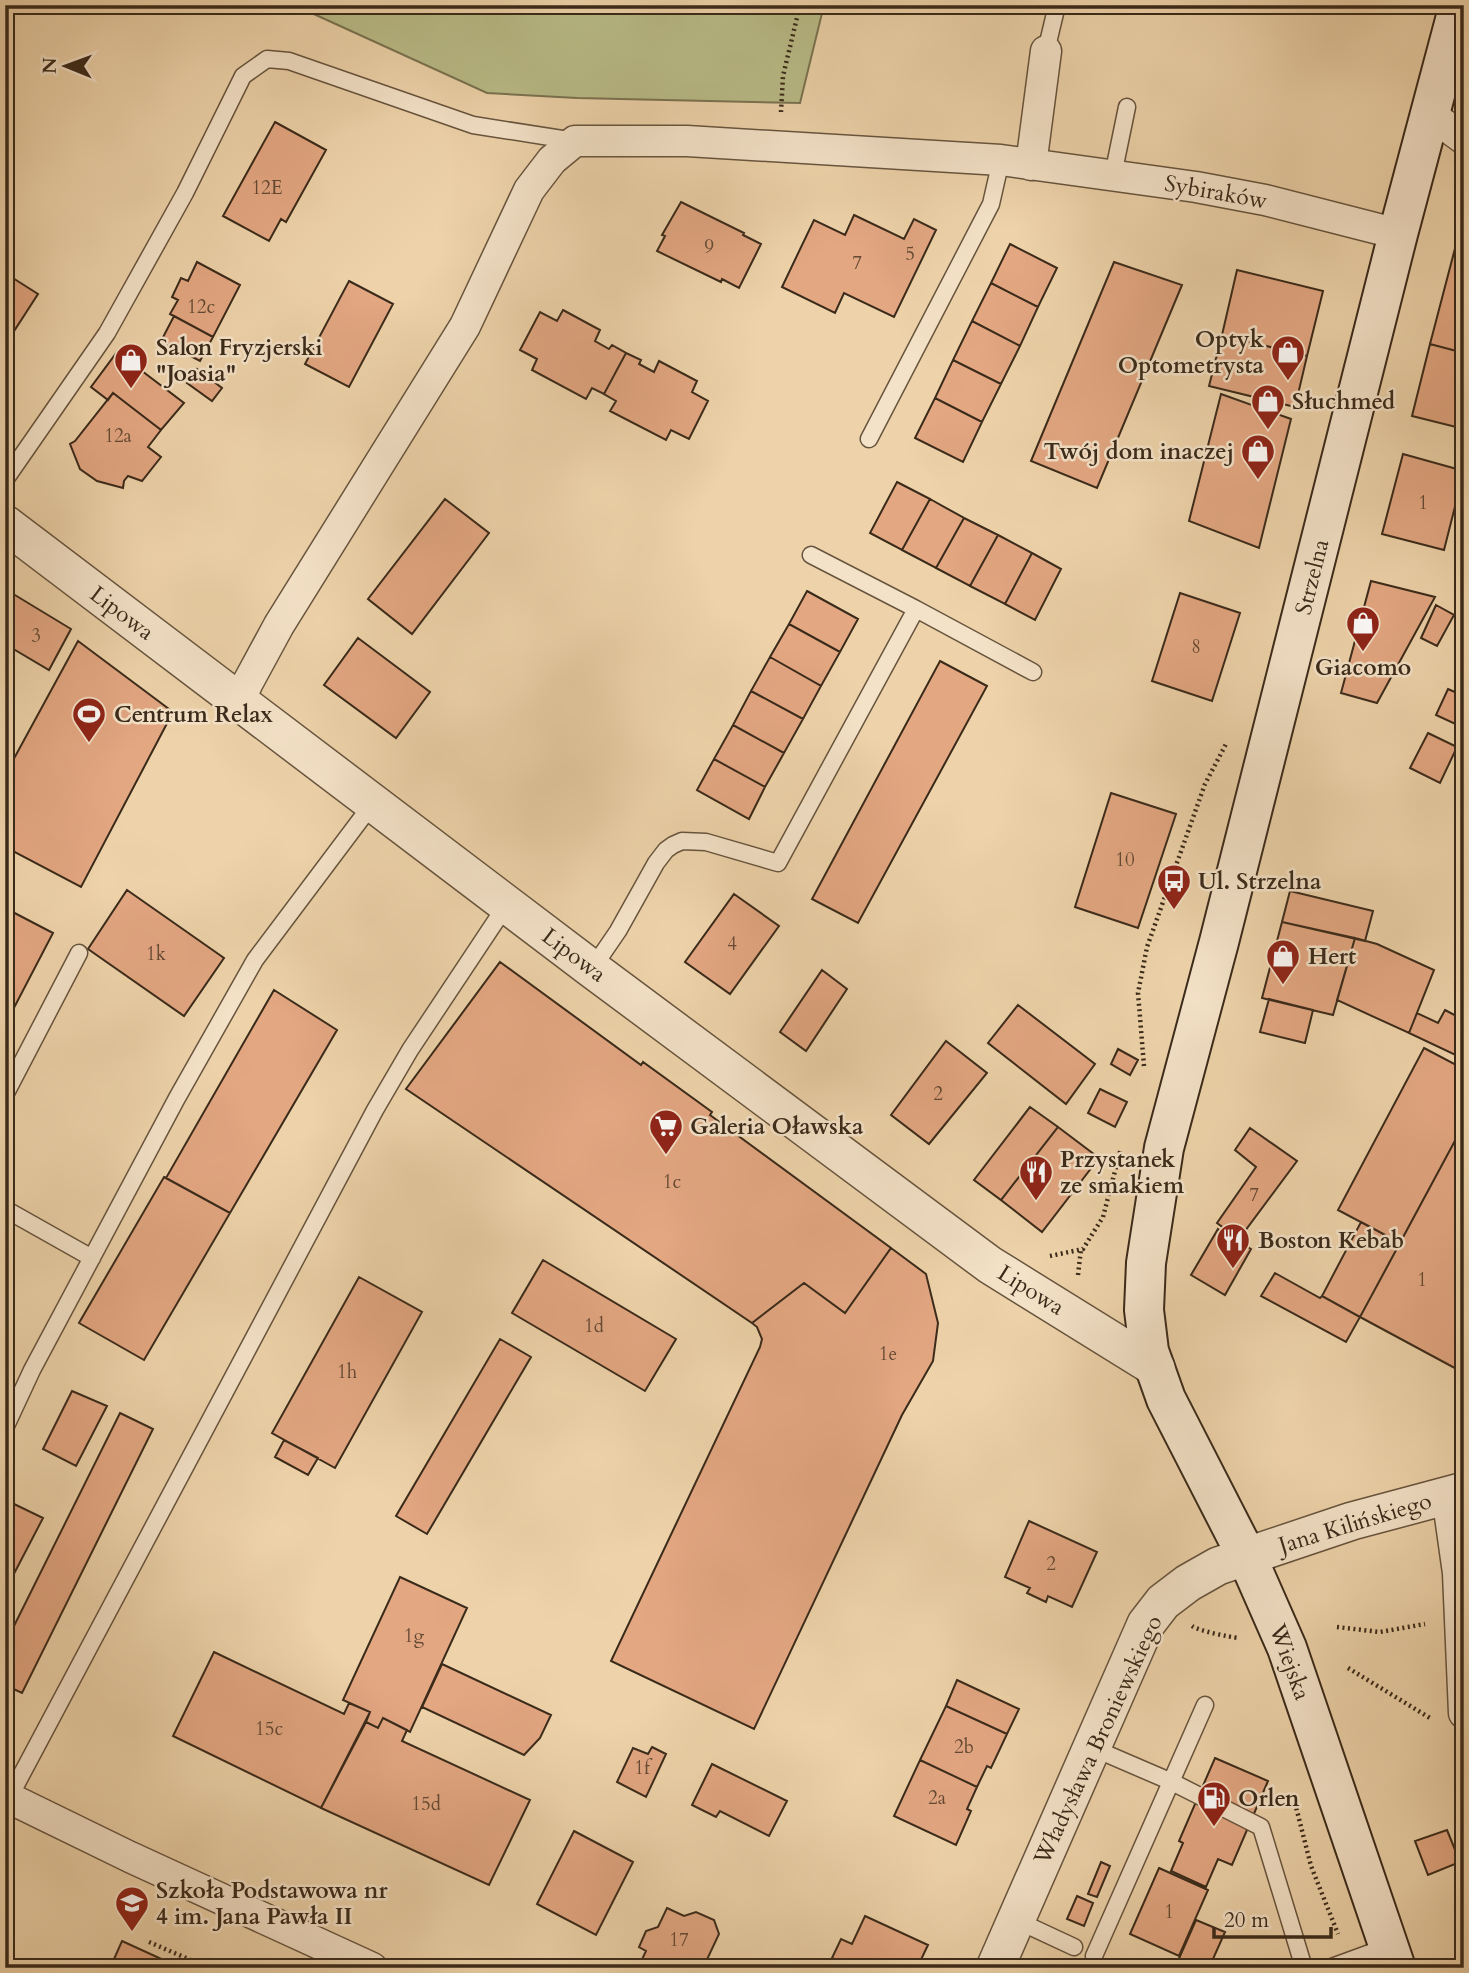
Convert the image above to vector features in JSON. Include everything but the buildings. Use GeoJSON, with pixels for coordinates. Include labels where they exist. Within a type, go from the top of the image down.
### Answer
{"type":"FeatureCollection","features":[{"type":"Feature","properties":{"kind":"main road","name":"Strzelna"},"geometry":{"type":"LineString","coordinates":[[1156,1368],[1149,1351],[1143,1310],[1146,1263],[1164,1148],[1459,5]]}},
{"type":"Feature","properties":{"kind":"main road","name":"Wiejska"},"geometry":{"type":"LineString","coordinates":[[1156,1368],[1180,1429],[1247,1557],[1287,1648],[1392,1957]]}},
{"type":"Feature","properties":{"kind":"street"},"geometry":{"type":"LineString","coordinates":[[1031,164],[1046,51]]}},
{"type":"Feature","properties":{"kind":"street"},"geometry":{"type":"LineString","coordinates":[[1431,115],[1464,139]]}},
{"type":"Feature","properties":{"kind":"street","name":"Sybiraków"},"geometry":{"type":"LineString","coordinates":[[575,141],[687,141],[1001,160],[1265,200],[1398,234]]}},
{"type":"Feature","properties":{"kind":"street"},"geometry":{"type":"LineString","coordinates":[[240,701],[279,625],[465,326],[530,190],[551,160],[575,141]]}},
{"type":"Feature","properties":{"kind":"street","name":"Lipowa"},"geometry":{"type":"LineString","coordinates":[[5,524],[1001,1273],[1156,1368]]}},
{"type":"Feature","properties":{"kind":"street"},"geometry":{"type":"LineString","coordinates":[[1458,1498],[1459,1611],[1464,1713]]}},
{"type":"Feature","properties":{"kind":"street","name":"Jana Kilińskiego"},"geometry":{"type":"LineString","coordinates":[[1247,1557],[1352,1521],[1458,1498]]}},
{"type":"Feature","properties":{"kind":"street","name":"Władysława Broniewskiego"},"geometry":{"type":"LineString","coordinates":[[995,1968],[1146,1624],[1163,1602],[1211,1569],[1247,1557]]}},
{"type":"Feature","properties":{"kind":"street"},"geometry":{"type":"LineString","coordinates":[[7,1797],[130,1857],[372,1968]]}},
{"type":"Feature","properties":{"kind":"lane"},"geometry":{"type":"LineString","coordinates":[[1046,51],[1057,5]]}},
{"type":"Feature","properties":{"kind":"lane"},"geometry":{"type":"LineString","coordinates":[[5,480],[107,333],[185,193],[243,76],[267,59],[289,61],[473,125],[575,141]]}},
{"type":"Feature","properties":{"kind":"lane"},"geometry":{"type":"LineString","coordinates":[[1113,176],[1127,107]]}},
{"type":"Feature","properties":{"kind":"lane"},"geometry":{"type":"LineString","coordinates":[[869,439],[991,204],[1001,160]]}},
{"type":"Feature","properties":{"kind":"lane"},"geometry":{"type":"LineString","coordinates":[[811,555],[1033,672]]}},
{"type":"Feature","properties":{"kind":"lane"},"geometry":{"type":"LineString","coordinates":[[592,968],[618,931],[656,863],[673,845],[682,841],[706,842],[778,863],[916,608]]}},
{"type":"Feature","properties":{"kind":"lane"},"geometry":{"type":"LineString","coordinates":[[5,1428],[32,1370],[177,1098],[255,960],[373,803]]}},
{"type":"Feature","properties":{"kind":"lane"},"geometry":{"type":"LineString","coordinates":[[7,1797],[375,1110],[410,1050],[507,904]]}},
{"type":"Feature","properties":{"kind":"lane"},"geometry":{"type":"LineString","coordinates":[[5,1095],[79,953]]}},
{"type":"Feature","properties":{"kind":"lane"},"geometry":{"type":"LineString","coordinates":[[5,1209],[92,1258]]}},
{"type":"Feature","properties":{"kind":"lane"},"geometry":{"type":"LineString","coordinates":[[1094,1956],[1205,1705]]}},
{"type":"Feature","properties":{"kind":"lane"},"geometry":{"type":"LineString","coordinates":[[1093,1748],[1172,1782],[1261,1827],[1304,1968]]}},
{"type":"Feature","properties":{"kind":"lane"},"geometry":{"type":"LineString","coordinates":[[1016,1920],[1074,1947]]}},
{"type":"Feature","properties":{"kind":"lane"},"geometry":{"type":"LineString","coordinates":[[1329,1968],[1392,1957]]}},
{"type":"Feature","properties":{"kind":"path"},"geometry":{"type":"LineString","coordinates":[[778,147],[783,76],[800,5]]}},
{"type":"Feature","properties":{"kind":"path"},"geometry":{"type":"LineString","coordinates":[[1144,1069],[1138,993],[1147,947],[1206,784],[1230,738]]}},
{"type":"Feature","properties":{"kind":"path"},"geometry":{"type":"LineString","coordinates":[[1077,1277],[1081,1249],[1103,1217],[1122,1144]]}},
{"type":"Feature","properties":{"kind":"path"},"geometry":{"type":"LineString","coordinates":[[1041,1258],[1081,1249]]}},
{"type":"Feature","properties":{"kind":"path"},"geometry":{"type":"LineString","coordinates":[[1337,1627],[1380,1632],[1422,1625],[1459,1611]]}},
{"type":"Feature","properties":{"kind":"path"},"geometry":{"type":"LineString","coordinates":[[1199,1631],[1222,1633],[1225,1636]]}},
{"type":"Feature","properties":{"kind":"path"},"geometry":{"type":"LineString","coordinates":[[1348,1668],[1434,1721]]}},
{"type":"Feature","properties":{"kind":"path"},"geometry":{"type":"LineString","coordinates":[[149,1942],[209,1968]]}},
{"type":"Feature","properties":{"kind":"green space"},"geometry":{"type":"Polygon","coordinates":[[[294,5],[824,5],[800,103],[577,98],[487,93],[294,5]]]}},
{"type":"Feature","properties":{"kind":"place","name":"Optyk Optometrysta"},"geometry":{"type":"Point","coordinates":[1288,382]}},
{"type":"Feature","properties":{"kind":"place","name":"Salon Fryzjerski \"Joasia\""},"geometry":{"type":"Point","coordinates":[131,390]}},
{"type":"Feature","properties":{"kind":"place","name":"Słuchmed"},"geometry":{"type":"Point","coordinates":[1268,431]}},
{"type":"Feature","properties":{"kind":"place","name":"Twój dom inaczej"},"geometry":{"type":"Point","coordinates":[1258,481]}},
{"type":"Feature","properties":{"kind":"place","name":"Giacomo"},"geometry":{"type":"Point","coordinates":[1363,653]}},
{"type":"Feature","properties":{"kind":"place","name":"Centrum Relax"},"geometry":{"type":"Point","coordinates":[89,744]}},
{"type":"Feature","properties":{"kind":"place","name":"Ul. Strzelna"},"geometry":{"type":"Point","coordinates":[1174,911]}},
{"type":"Feature","properties":{"kind":"place","name":"Hert"},"geometry":{"type":"Point","coordinates":[1283,986]}},
{"type":"Feature","properties":{"kind":"place","name":"Galeria Oławska"},"geometry":{"type":"Point","coordinates":[666,1156]}},
{"type":"Feature","properties":{"kind":"place","name":"Przystanek ze smakiem"},"geometry":{"type":"Point","coordinates":[1036,1202]}},
{"type":"Feature","properties":{"kind":"place","name":"Boston Kebab"},"geometry":{"type":"Point","coordinates":[1233,1270]}},
{"type":"Feature","properties":{"kind":"place","name":"Orlen"},"geometry":{"type":"Point","coordinates":[1214,1828]}},
{"type":"Feature","properties":{"kind":"place","name":"Szkoła Podstawowa nr 4 im. Jana Pawła II"},"geometry":{"type":"Point","coordinates":[132,1933]}}]}
